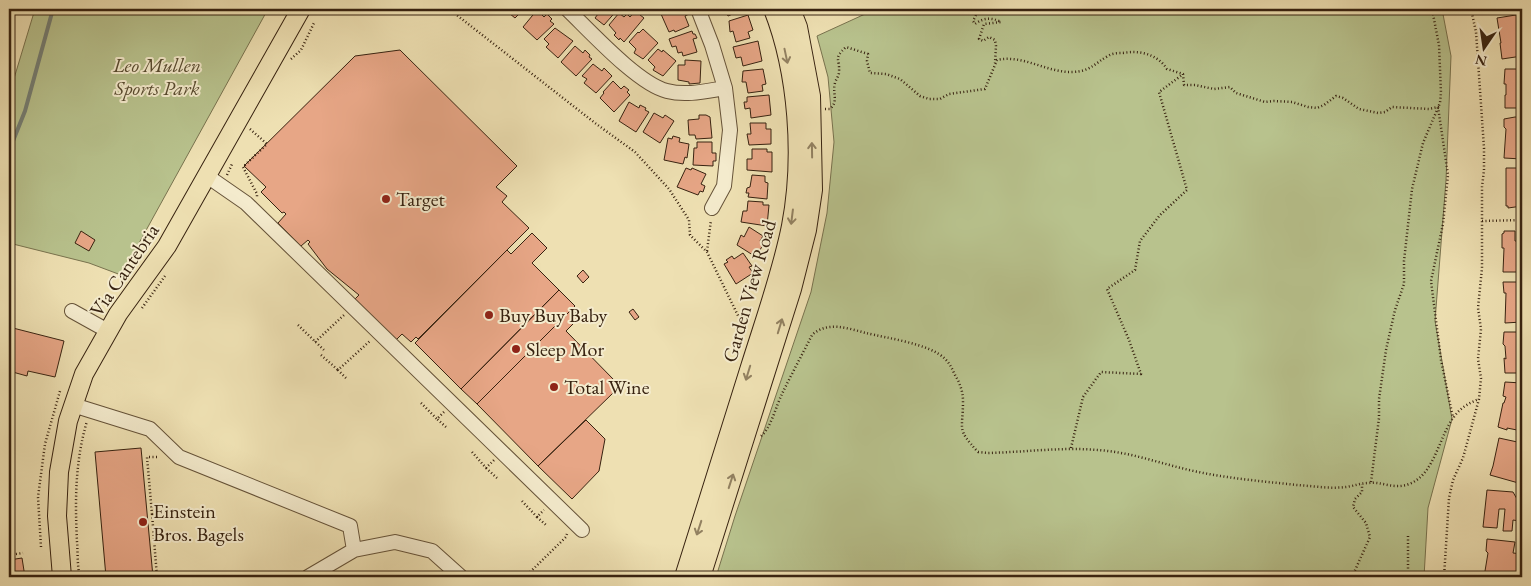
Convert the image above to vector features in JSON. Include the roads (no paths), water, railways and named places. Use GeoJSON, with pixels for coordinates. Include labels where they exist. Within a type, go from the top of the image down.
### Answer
{"type":"FeatureCollection","features":[{"type":"Feature","properties":{"kind":"main road","name":"Via Cantebria"},"geometry":{"type":"LineString","coordinates":[[62,577],[57,516],[59,472],[72,405],[84,374],[118,314],[214,180],[301,9]]}},
{"type":"Feature","properties":{"kind":"main road","name":"Garden View Road"},"geometry":{"type":"LineString","coordinates":[[684,577],[791,226],[796,180],[797,127],[791,76],[781,28],[773,9]]}},
{"type":"Feature","properties":{"kind":"main road","name":"Garden View Road"},"geometry":{"type":"LineString","coordinates":[[701,577],[792,289],[807,230],[814,190],[811,96],[798,27],[791,9]]}},
{"type":"Feature","properties":{"kind":"street"},"geometry":{"type":"LineString","coordinates":[[567,9],[642,79],[666,91],[689,93],[725,88]]}},
{"type":"Feature","properties":{"kind":"street"},"geometry":{"type":"LineString","coordinates":[[698,9],[712,45],[725,88],[730,130],[724,186],[712,208]]}},
{"type":"Feature","properties":{"kind":"street"},"geometry":{"type":"LineString","coordinates":[[214,180],[246,203],[582,530]]}},
{"type":"Feature","properties":{"kind":"street"},"geometry":{"type":"LineString","coordinates":[[72,312],[108,332]]}},
{"type":"Feature","properties":{"kind":"street"},"geometry":{"type":"LineString","coordinates":[[72,405],[150,429],[179,457],[350,526],[354,550]]}},
{"type":"Feature","properties":{"kind":"street"},"geometry":{"type":"LineString","coordinates":[[308,577],[354,550],[395,542],[432,551],[461,577]]}},
{"type":"Feature","properties":{"kind":"waterway"},"geometry":{"type":"LineString","coordinates":[[9,151],[25,111],[53,9]]}},
{"type":"Feature","properties":{"kind":"place","name":"Target"},"geometry":{"type":"Point","coordinates":[386,199]}},
{"type":"Feature","properties":{"kind":"place","name":"Buy Buy Baby"},"geometry":{"type":"Point","coordinates":[489,315]}},
{"type":"Feature","properties":{"kind":"place","name":"Sleep Mor"},"geometry":{"type":"Point","coordinates":[516,349]}},
{"type":"Feature","properties":{"kind":"place","name":"Total Wine"},"geometry":{"type":"Point","coordinates":[554,387]}},
{"type":"Feature","properties":{"kind":"place","name":"Einstein Bros. Bagels"},"geometry":{"type":"Point","coordinates":[143,522]}},
{"type":"Feature","properties":{"kind":"park label","name":"Leo Mullen Sports Park"},"geometry":{"type":"Point","coordinates":[157,76]}}]}
